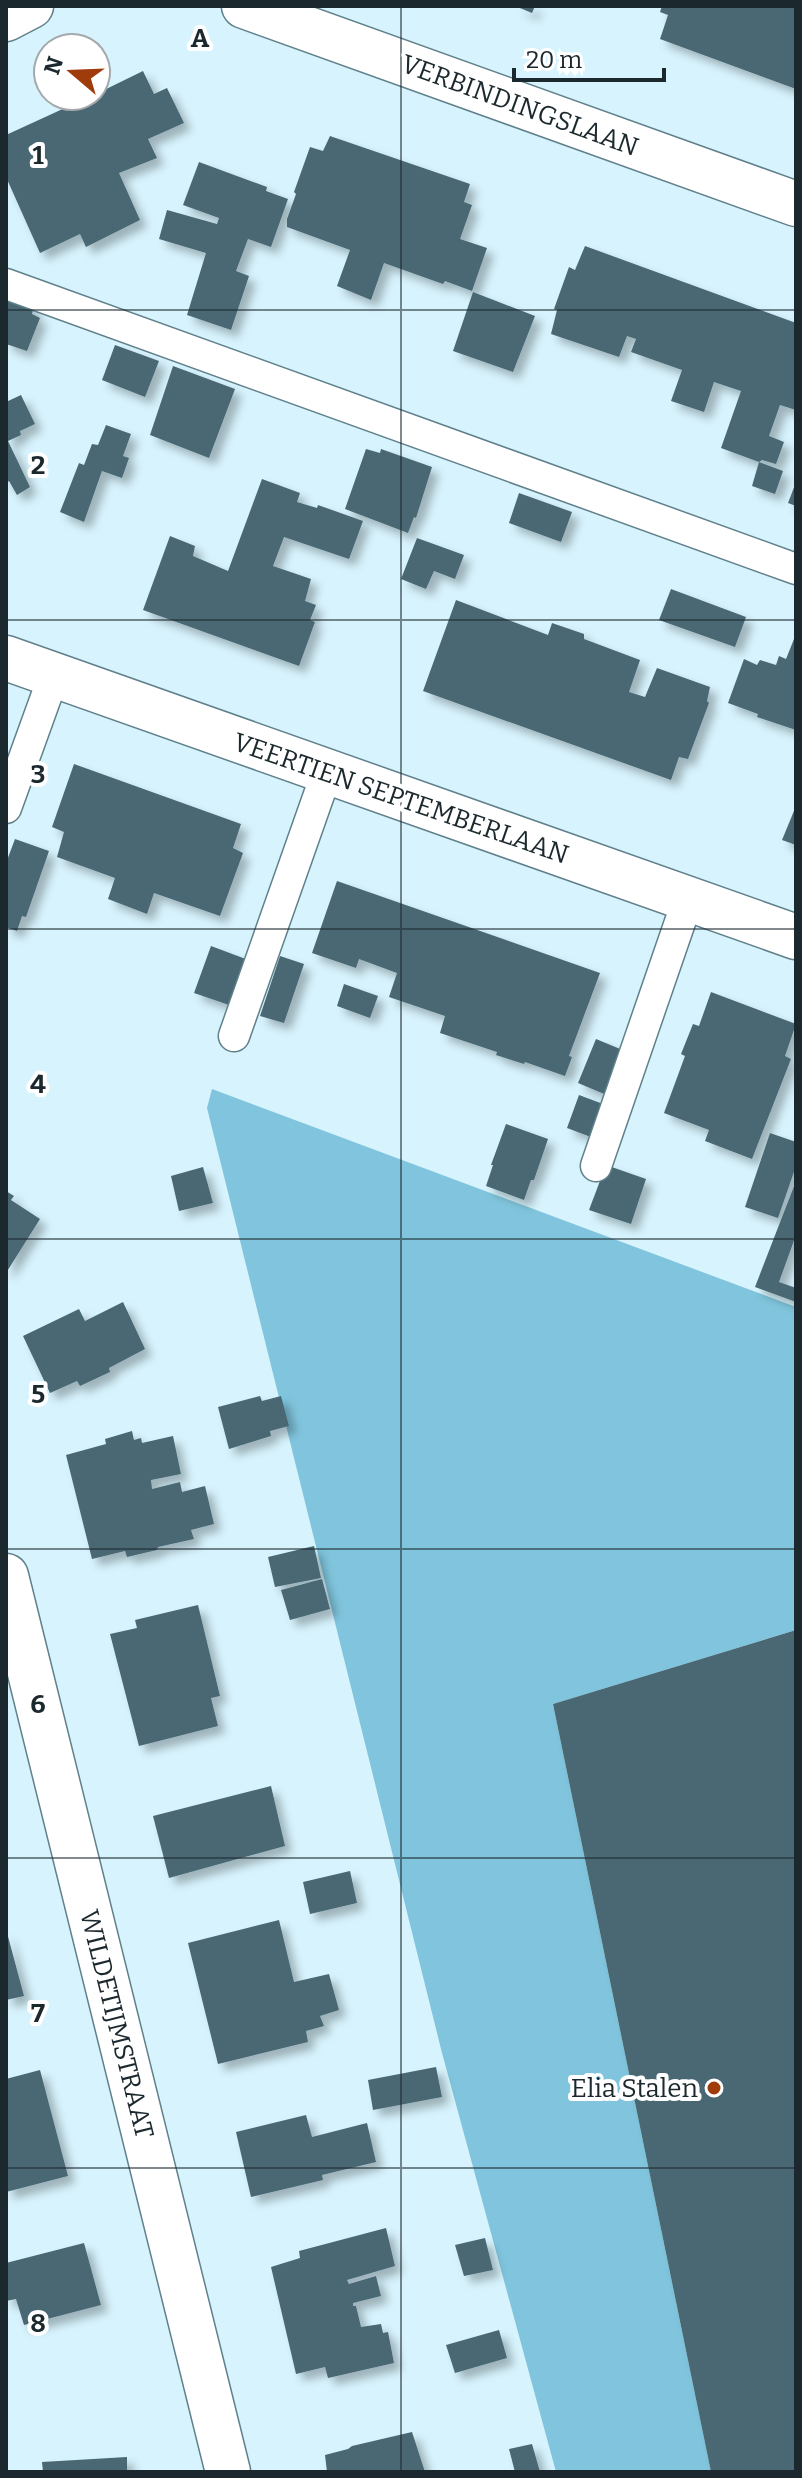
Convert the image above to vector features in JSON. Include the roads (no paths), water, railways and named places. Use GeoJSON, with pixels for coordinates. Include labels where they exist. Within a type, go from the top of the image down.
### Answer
{"type":"FeatureCollection","features":[{"type":"Feature","properties":{"kind":"street"},"geometry":{"type":"LineString","coordinates":[[6,19],[31,6]]}},
{"type":"Feature","properties":{"kind":"street","name":"VERBINDINGSLAAN"},"geometry":{"type":"LineString","coordinates":[[244,6],[796,204]]}},
{"type":"Feature","properties":{"kind":"street","name":"VEERTIEN SEPTEMBERLAAN"},"geometry":{"type":"LineString","coordinates":[[6,658],[796,937]]}},
{"type":"Feature","properties":{"kind":"street","name":"WILDETIJMSTRAAT"},"geometry":{"type":"LineString","coordinates":[[6,1576],[228,2472]]}},
{"type":"Feature","properties":{"kind":"lane"},"geometry":{"type":"LineString","coordinates":[[6,284],[796,569]]}},
{"type":"Feature","properties":{"kind":"lane"},"geometry":{"type":"LineString","coordinates":[[6,808],[54,675]]}},
{"type":"Feature","properties":{"kind":"lane"},"geometry":{"type":"LineString","coordinates":[[234,1036],[327,772]]}},
{"type":"Feature","properties":{"kind":"lane"},"geometry":{"type":"LineString","coordinates":[[596,1166],[688,899]]}},
{"type":"Feature","properties":{"kind":"place","name":"Elia Stalen"},"geometry":{"type":"Point","coordinates":[714,2088]}}]}
